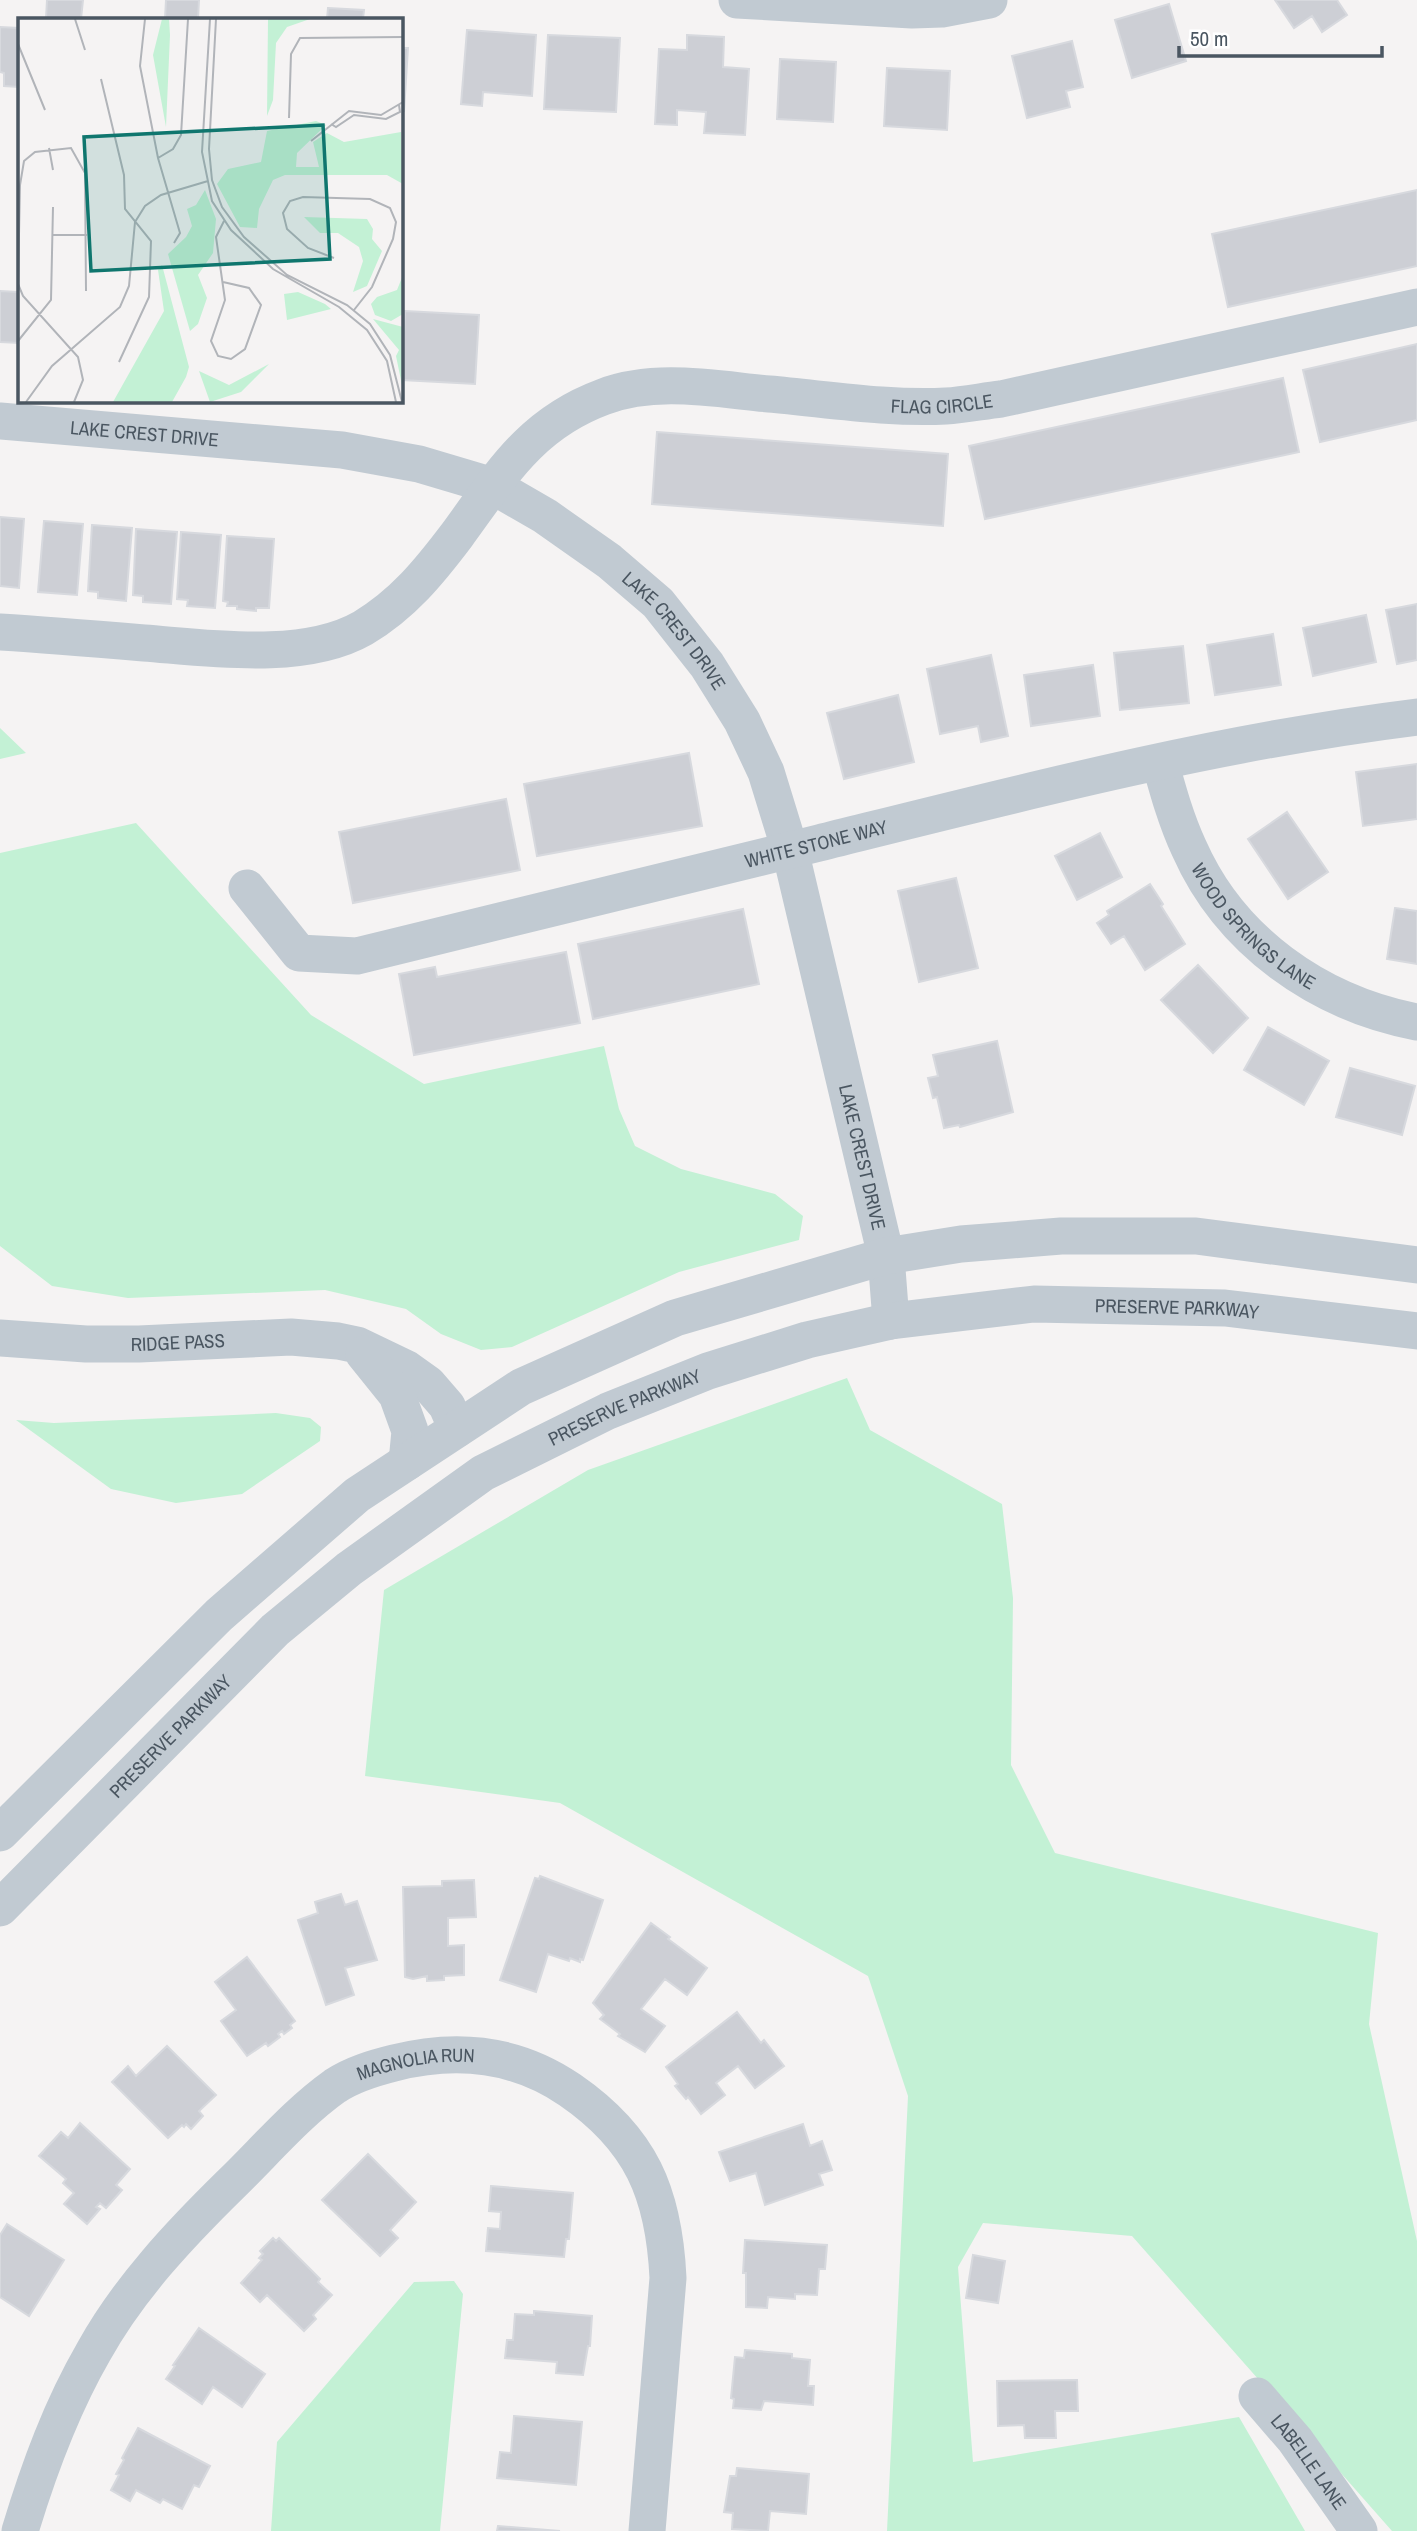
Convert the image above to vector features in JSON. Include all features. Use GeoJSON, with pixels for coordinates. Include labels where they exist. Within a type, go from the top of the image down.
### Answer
{"type":"FeatureCollection","features":[{"type":"Feature","properties":{"kind":"street"},"geometry":{"type":"LineString","coordinates":[[737,0],[912,10],[942,9],[989,0]]}},
{"type":"Feature","properties":{"kind":"street","name":"FLAG CIRCLE"},"geometry":{"type":"LineString","coordinates":[[0,632],[223,649],[285,650],[332,640],[361,629],[382,615],[429,573],[517,453],[543,429],[574,410],[605,396],[635,388],[679,386],[889,404],[946,406],[1001,399],[1417,307]]}},
{"type":"Feature","properties":{"kind":"street","name":"LAKE CREST DRIVE"},"geometry":{"type":"LineString","coordinates":[[0,421],[342,450],[419,464],[493,486],[545,516],[609,561],[658,603],[707,665],[742,721],[766,772],[790,850],[886,1256],[891,1321]]}},
{"type":"Feature","properties":{"kind":"street","name":"WHITE STONE WAY"},"geometry":{"type":"LineString","coordinates":[[247,888],[299,953],[357,956],[1160,761],[1417,717]]}},
{"type":"Feature","properties":{"kind":"street","name":"WOOD SPRINGS LANE"},"geometry":{"type":"LineString","coordinates":[[1160,761],[1172,808],[1189,850],[1211,888],[1242,930],[1275,960],[1315,986],[1351,1004],[1417,1022]]}},
{"type":"Feature","properties":{"kind":"street"},"geometry":{"type":"LineString","coordinates":[[0,1833],[219,1615],[357,1495],[521,1387],[675,1318],[886,1256],[961,1244],[1061,1236],[1196,1236],[1417,1265]]}},
{"type":"Feature","properties":{"kind":"street","name":"PRESERVE PARKWAY"},"geometry":{"type":"LineString","coordinates":[[0,1908],[275,1630],[349,1569],[483,1474],[608,1411],[708,1371],[807,1340],[891,1321],[1048,1304],[1224,1308],[1417,1331]]}},
{"type":"Feature","properties":{"kind":"street","name":"RIDGE PASS"},"geometry":{"type":"LineString","coordinates":[[0,1338],[86,1344],[139,1344],[291,1336],[357,1345],[407,1369],[428,1384],[447,1406],[457,1429]]}},
{"type":"Feature","properties":{"kind":"street"},"geometry":{"type":"LineString","coordinates":[[357,1345],[397,1395],[410,1430],[407,1462]]}},
{"type":"Feature","properties":{"kind":"street","name":"MAGNOLIA RUN"},"geometry":{"type":"LineString","coordinates":[[20,2531],[38,2468],[65,2403],[95,2348],[124,2304],[164,2254],[307,2109],[336,2086],[357,2074],[381,2066],[415,2057],[459,2053],[520,2064],[558,2081],[584,2099],[610,2120],[627,2140],[641,2162],[652,2188],[666,2238],[668,2278],[647,2531]]}},
{"type":"Feature","properties":{"kind":"street","name":"LABELLE LANE"},"geometry":{"type":"LineString","coordinates":[[1257,2396],[1295,2440],[1359,2531]]}},
{"type":"Feature","properties":{"kind":"green space"},"geometry":{"type":"Polygon","coordinates":[[[0,728],[26,753],[0,759],[0,728]]]}},
{"type":"Feature","properties":{"kind":"green space"},"geometry":{"type":"Polygon","coordinates":[[[136,823],[311,1015],[424,1084],[604,1046],[619,1109],[635,1146],[681,1169],[775,1194],[803,1216],[799,1240],[679,1272],[512,1347],[481,1350],[441,1334],[406,1309],[325,1290],[128,1298],[52,1286],[0,1246],[0,853],[136,823]]]}},
{"type":"Feature","properties":{"kind":"green space"},"geometry":{"type":"Polygon","coordinates":[[[847,1378],[870,1430],[1002,1504],[1013,1598],[1011,1765],[1055,1853],[1378,1933],[1369,2024],[1417,2241],[1417,2531],[1392,2531],[1132,2236],[983,2223],[958,2267],[973,2462],[1239,2417],[1305,2531],[887,2531],[908,2096],[868,1976],[560,1803],[365,1776],[384,1590],[588,1470],[847,1378]]]}},
{"type":"Feature","properties":{"kind":"green space"},"geometry":{"type":"Polygon","coordinates":[[[276,1413],[310,1418],[321,1427],[320,1441],[242,1494],[176,1503],[111,1489],[16,1420],[54,1423],[276,1413]]]}},
{"type":"Feature","properties":{"kind":"green space"},"geometry":{"type":"Polygon","coordinates":[[[454,2281],[463,2294],[440,2531],[271,2531],[277,2442],[414,2282],[454,2281]]]}},
{"type":"Feature","properties":{"kind":"building"},"geometry":{"type":"Polygon","coordinates":[[[47,0],[83,0],[81,18],[46,18],[47,0]]]}},
{"type":"Feature","properties":{"kind":"building"},"geometry":{"type":"Polygon","coordinates":[[[166,0],[199,0],[198,18],[165,18],[166,0]]]}},
{"type":"Feature","properties":{"kind":"building"},"geometry":{"type":"Polygon","coordinates":[[[1275,0],[1337,0],[1347,15],[1322,32],[1312,16],[1294,28],[1275,0]]]}},
{"type":"Feature","properties":{"kind":"building"},"geometry":{"type":"Polygon","coordinates":[[[1169,4],[1186,61],[1132,78],[1115,20],[1169,4]]]}},
{"type":"Feature","properties":{"kind":"building"},"geometry":{"type":"Polygon","coordinates":[[[328,8],[364,10],[363,18],[327,18],[328,8]]]}},
{"type":"Feature","properties":{"kind":"building"},"geometry":{"type":"Polygon","coordinates":[[[0,27],[18,28],[18,87],[4,86],[4,73],[0,72],[0,27]]]}},
{"type":"Feature","properties":{"kind":"building"},"geometry":{"type":"Polygon","coordinates":[[[467,30],[536,35],[532,96],[483,92],[482,106],[461,104],[467,30]]]}},
{"type":"Feature","properties":{"kind":"building"},"geometry":{"type":"Polygon","coordinates":[[[548,35],[620,38],[616,112],[544,109],[548,35]]]}},
{"type":"Feature","properties":{"kind":"building"},"geometry":{"type":"Polygon","coordinates":[[[687,35],[724,37],[723,67],[749,69],[745,135],[704,133],[706,112],[677,110],[677,125],[655,124],[659,49],[687,50],[687,35]]]}},
{"type":"Feature","properties":{"kind":"building"},"geometry":{"type":"Polygon","coordinates":[[[1072,41],[1083,87],[1066,91],[1070,107],[1027,118],[1012,56],[1072,41]]]}},
{"type":"Feature","properties":{"kind":"building"},"geometry":{"type":"Polygon","coordinates":[[[402,48],[408,48],[404,111],[402,48]]]}},
{"type":"Feature","properties":{"kind":"building"},"geometry":{"type":"Polygon","coordinates":[[[780,59],[836,62],[833,122],[777,119],[780,59]]]}},
{"type":"Feature","properties":{"kind":"building"},"geometry":{"type":"Polygon","coordinates":[[[887,68],[950,71],[947,130],[884,126],[887,68]]]}},
{"type":"Feature","properties":{"kind":"building"},"geometry":{"type":"Polygon","coordinates":[[[1417,190],[1417,266],[1228,307],[1212,234],[1417,190]]]}},
{"type":"Feature","properties":{"kind":"building"},"geometry":{"type":"Polygon","coordinates":[[[0,291],[18,292],[18,343],[0,342],[0,291]]]}},
{"type":"Feature","properties":{"kind":"building"},"geometry":{"type":"Polygon","coordinates":[[[405,311],[479,315],[475,384],[402,380],[405,311]]]}},
{"type":"Feature","properties":{"kind":"building"},"geometry":{"type":"Polygon","coordinates":[[[1417,344],[1417,420],[1320,442],[1303,370],[1417,344]]]}},
{"type":"Feature","properties":{"kind":"building"},"geometry":{"type":"Polygon","coordinates":[[[1283,378],[1299,452],[985,519],[969,446],[1283,378]]]}},
{"type":"Feature","properties":{"kind":"building"},"geometry":{"type":"Polygon","coordinates":[[[657,432],[948,454],[943,526],[652,504],[657,432]]]}},
{"type":"Feature","properties":{"kind":"building"},"geometry":{"type":"Polygon","coordinates":[[[0,517],[24,519],[19,588],[0,586],[0,517]]]}},
{"type":"Feature","properties":{"kind":"building"},"geometry":{"type":"Polygon","coordinates":[[[44,521],[83,524],[77,595],[38,592],[44,521]]]}},
{"type":"Feature","properties":{"kind":"building"},"geometry":{"type":"Polygon","coordinates":[[[92,525],[132,528],[126,601],[98,598],[98,592],[88,591],[92,525]]]}},
{"type":"Feature","properties":{"kind":"building"},"geometry":{"type":"Polygon","coordinates":[[[136,529],[177,532],[171,604],[143,602],[143,596],[133,595],[136,529]]]}},
{"type":"Feature","properties":{"kind":"building"},"geometry":{"type":"Polygon","coordinates":[[[181,532],[221,535],[215,608],[187,606],[188,600],[177,599],[181,532]]]}},
{"type":"Feature","properties":{"kind":"building"},"geometry":{"type":"Polygon","coordinates":[[[227,536],[274,539],[269,608],[256,608],[256,611],[237,609],[237,606],[227,606],[228,602],[223,601],[227,536]]]}},
{"type":"Feature","properties":{"kind":"building"},"geometry":{"type":"Polygon","coordinates":[[[1417,604],[1417,660],[1397,664],[1386,610],[1417,604]]]}},
{"type":"Feature","properties":{"kind":"building"},"geometry":{"type":"Polygon","coordinates":[[[1366,615],[1376,662],[1313,676],[1303,628],[1366,615]]]}},
{"type":"Feature","properties":{"kind":"building"},"geometry":{"type":"Polygon","coordinates":[[[1273,634],[1281,685],[1215,695],[1207,645],[1273,634]]]}},
{"type":"Feature","properties":{"kind":"building"},"geometry":{"type":"Polygon","coordinates":[[[1183,646],[1189,703],[1120,710],[1114,653],[1183,646]]]}},
{"type":"Feature","properties":{"kind":"building"},"geometry":{"type":"Polygon","coordinates":[[[991,655],[1008,736],[981,742],[978,726],[940,734],[927,669],[991,655]]]}},
{"type":"Feature","properties":{"kind":"building"},"geometry":{"type":"Polygon","coordinates":[[[1093,665],[1100,716],[1031,726],[1024,675],[1093,665]]]}},
{"type":"Feature","properties":{"kind":"building"},"geometry":{"type":"Polygon","coordinates":[[[898,695],[914,762],[844,779],[827,713],[898,695]]]}},
{"type":"Feature","properties":{"kind":"building"},"geometry":{"type":"Polygon","coordinates":[[[689,753],[702,826],[537,856],[524,784],[689,753]]]}},
{"type":"Feature","properties":{"kind":"building"},"geometry":{"type":"Polygon","coordinates":[[[1417,764],[1417,819],[1363,826],[1356,772],[1417,764]]]}},
{"type":"Feature","properties":{"kind":"building"},"geometry":{"type":"Polygon","coordinates":[[[506,799],[520,870],[353,903],[339,832],[506,799]]]}},
{"type":"Feature","properties":{"kind":"building"},"geometry":{"type":"Polygon","coordinates":[[[1287,812],[1328,872],[1288,899],[1248,839],[1287,812]]]}},
{"type":"Feature","properties":{"kind":"building"},"geometry":{"type":"Polygon","coordinates":[[[1100,833],[1122,877],[1077,900],[1055,856],[1100,833]]]}},
{"type":"Feature","properties":{"kind":"building"},"geometry":{"type":"Polygon","coordinates":[[[956,878],[978,968],[919,982],[898,891],[956,878]]]}},
{"type":"Feature","properties":{"kind":"building"},"geometry":{"type":"Polygon","coordinates":[[[1150,884],[1185,944],[1145,970],[1124,936],[1111,944],[1097,923],[1109,915],[1107,911],[1150,884]]]}},
{"type":"Feature","properties":{"kind":"building"},"geometry":{"type":"Polygon","coordinates":[[[1395,908],[1417,911],[1417,964],[1387,959],[1395,908]]]}},
{"type":"Feature","properties":{"kind":"building"},"geometry":{"type":"Polygon","coordinates":[[[743,909],[759,984],[593,1019],[578,944],[743,909]]]}},
{"type":"Feature","properties":{"kind":"building"},"geometry":{"type":"Polygon","coordinates":[[[566,952],[580,1023],[414,1055],[399,974],[435,967],[437,977],[566,952]]]}},
{"type":"Feature","properties":{"kind":"building"},"geometry":{"type":"Polygon","coordinates":[[[1198,965],[1248,1018],[1213,1053],[1161,1000],[1198,965]]]}},
{"type":"Feature","properties":{"kind":"building"},"geometry":{"type":"Polygon","coordinates":[[[1268,1027],[1329,1061],[1304,1105],[1244,1070],[1268,1027]]]}},
{"type":"Feature","properties":{"kind":"building"},"geometry":{"type":"Polygon","coordinates":[[[997,1041],[1013,1112],[960,1127],[944,1128],[937,1097],[933,1098],[928,1078],[938,1076],[933,1055],[997,1041]]]}},
{"type":"Feature","properties":{"kind":"building"},"geometry":{"type":"Polygon","coordinates":[[[1350,1068],[1415,1086],[1402,1135],[1336,1117],[1350,1068]]]}},
{"type":"Feature","properties":{"kind":"building"},"geometry":{"type":"Polygon","coordinates":[[[540,1876],[603,1900],[583,1960],[580,1959],[580,1962],[570,1958],[569,1961],[548,1954],[536,1992],[500,1980],[535,1878],[539,1879],[540,1876]]]}},
{"type":"Feature","properties":{"kind":"building"},"geometry":{"type":"Polygon","coordinates":[[[474,1880],[476,1917],[448,1918],[448,1946],[464,1945],[464,1975],[444,1976],[444,1980],[427,1981],[427,1976],[413,1979],[405,1977],[403,1887],[442,1886],[442,1881],[474,1880]]]}},
{"type":"Feature","properties":{"kind":"building"},"geometry":{"type":"Polygon","coordinates":[[[341,1894],[345,1905],[357,1901],[377,1960],[345,1968],[354,1995],[326,2005],[298,1920],[318,1913],[315,1902],[341,1894]]]}},
{"type":"Feature","properties":{"kind":"building"},"geometry":{"type":"Polygon","coordinates":[[[651,1923],[707,1968],[687,1995],[665,1979],[641,2009],[665,2026],[645,2052],[618,2036],[620,2034],[600,2019],[604,2015],[593,2003],[651,1923]]]}},
{"type":"Feature","properties":{"kind":"building"},"geometry":{"type":"Polygon","coordinates":[[[247,1957],[295,2021],[290,2025],[292,2028],[284,2034],[282,2031],[278,2034],[280,2037],[268,2046],[266,2043],[247,2056],[221,2021],[236,2010],[215,1982],[247,1957]]]}},
{"type":"Feature","properties":{"kind":"building"},"geometry":{"type":"Polygon","coordinates":[[[737,2012],[761,2043],[764,2040],[784,2066],[755,2088],[738,2066],[716,2083],[725,2095],[701,2114],[675,2086],[678,2084],[666,2067],[737,2012]]]}},
{"type":"Feature","properties":{"kind":"building"},"geometry":{"type":"Polygon","coordinates":[[[167,2046],[216,2095],[199,2111],[203,2116],[191,2129],[186,2124],[184,2127],[182,2125],[168,2138],[112,2082],[128,2066],[136,2076],[167,2046]]]}},
{"type":"Feature","properties":{"kind":"building"},"geometry":{"type":"Polygon","coordinates":[[[80,2123],[130,2169],[116,2185],[122,2190],[106,2208],[100,2203],[96,2207],[100,2209],[87,2224],[64,2204],[74,2193],[63,2183],[66,2179],[39,2156],[61,2132],[68,2138],[80,2123]]]}},
{"type":"Feature","properties":{"kind":"building"},"geometry":{"type":"Polygon","coordinates":[[[803,2124],[810,2146],[822,2141],[832,2170],[819,2174],[823,2185],[765,2205],[756,2173],[730,2181],[719,2152],[803,2124]]]}},
{"type":"Feature","properties":{"kind":"building"},"geometry":{"type":"Polygon","coordinates":[[[368,2154],[416,2202],[390,2230],[398,2238],[380,2256],[322,2200],[368,2154]]]}},
{"type":"Feature","properties":{"kind":"building"},"geometry":{"type":"Polygon","coordinates":[[[491,2186],[573,2193],[569,2239],[566,2239],[564,2257],[486,2251],[488,2228],[500,2229],[501,2212],[489,2211],[491,2186]]]}},
{"type":"Feature","properties":{"kind":"building"},"geometry":{"type":"Polygon","coordinates":[[[7,2224],[64,2260],[29,2316],[0,2297],[0,2235],[7,2224]]]}},
{"type":"Feature","properties":{"kind":"building"},"geometry":{"type":"Polygon","coordinates":[[[273,2238],[276,2241],[279,2238],[320,2279],[318,2282],[332,2295],[313,2315],[316,2319],[304,2331],[267,2295],[260,2302],[241,2283],[262,2260],[259,2258],[263,2254],[260,2251],[273,2238]]]}},
{"type":"Feature","properties":{"kind":"building"},"geometry":{"type":"Polygon","coordinates":[[[745,2240],[827,2245],[825,2269],[819,2269],[817,2295],[795,2294],[795,2299],[768,2297],[767,2308],[746,2307],[746,2273],[743,2273],[745,2240]]]}},
{"type":"Feature","properties":{"kind":"building"},"geometry":{"type":"Polygon","coordinates":[[[973,2255],[1005,2261],[998,2303],[966,2298],[973,2255]]]}},
{"type":"Feature","properties":{"kind":"building"},"geometry":{"type":"Polygon","coordinates":[[[534,2311],[592,2316],[590,2346],[583,2375],[556,2373],[557,2362],[505,2358],[507,2340],[513,2340],[515,2314],[534,2315],[534,2311]]]}},
{"type":"Feature","properties":{"kind":"building"},"geometry":{"type":"Polygon","coordinates":[[[199,2328],[265,2374],[242,2407],[213,2387],[202,2404],[166,2379],[199,2328]]]}},
{"type":"Feature","properties":{"kind":"building"},"geometry":{"type":"Polygon","coordinates":[[[745,2350],[792,2354],[792,2358],[810,2360],[808,2386],[814,2386],[813,2405],[764,2401],[761,2410],[733,2408],[734,2399],[731,2398],[735,2357],[744,2358],[745,2350]]]}},
{"type":"Feature","properties":{"kind":"building"},"geometry":{"type":"Polygon","coordinates":[[[1077,2380],[1078,2411],[1055,2411],[1056,2438],[1025,2438],[1024,2425],[998,2426],[997,2381],[1077,2380]]]}},
{"type":"Feature","properties":{"kind":"building"},"geometry":{"type":"Polygon","coordinates":[[[514,2416],[582,2422],[576,2485],[497,2478],[500,2452],[511,2453],[514,2416]]]}},
{"type":"Feature","properties":{"kind":"building"},"geometry":{"type":"Polygon","coordinates":[[[138,2428],[210,2466],[199,2487],[194,2485],[182,2509],[163,2499],[160,2503],[136,2490],[130,2501],[111,2490],[119,2475],[116,2474],[124,2460],[122,2458],[138,2428]]]}},
{"type":"Feature","properties":{"kind":"building"},"geometry":{"type":"Polygon","coordinates":[[[737,2468],[809,2474],[806,2514],[770,2511],[768,2531],[732,2529],[733,2513],[724,2512],[730,2476],[736,2476],[737,2468]]]}},
{"type":"Feature","properties":{"kind":"building"},"geometry":{"type":"Polygon","coordinates":[[[498,2526],[560,2531],[497,2531],[498,2526]]]}}]}
